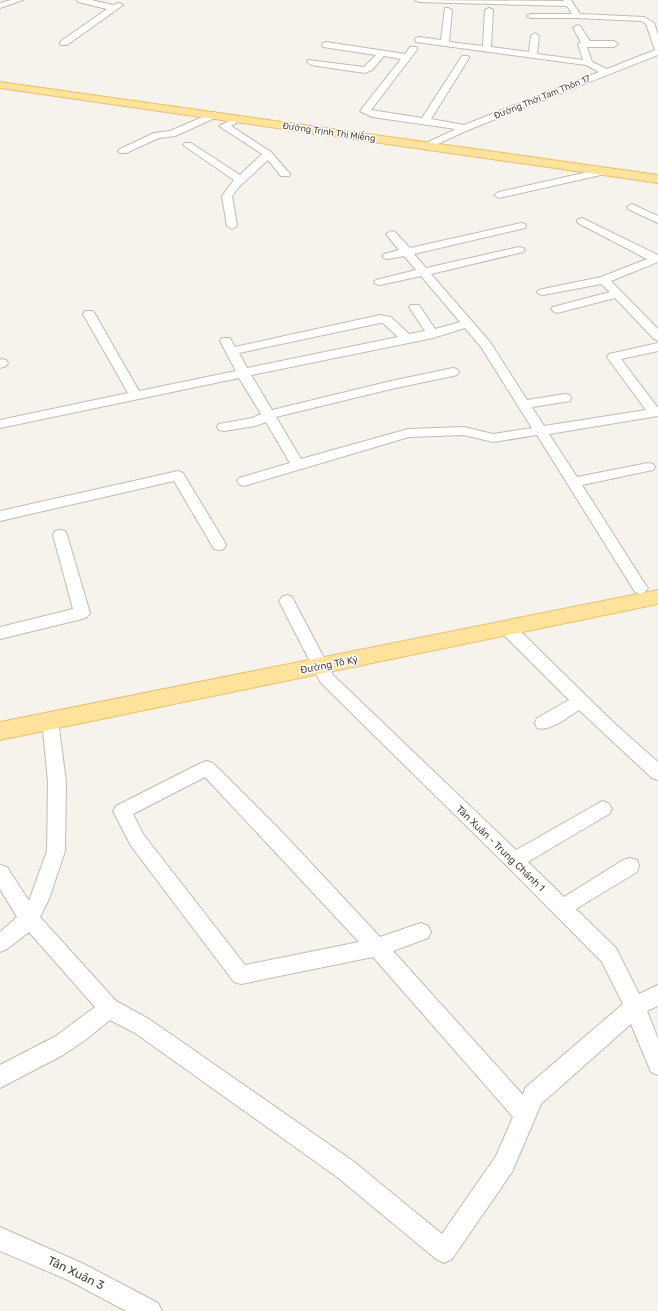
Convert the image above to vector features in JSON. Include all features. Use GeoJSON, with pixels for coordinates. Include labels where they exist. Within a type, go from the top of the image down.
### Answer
{"type":"FeatureCollection","features":[{"type":"Feature","properties":{"kind":"main road","name":"Đường Trịnh Thị Miếng"},"geometry":{"type":"LineString","coordinates":[[0,86],[214,115],[601,172],[658,179]]}},
{"type":"Feature","properties":{"kind":"main road","name":"Đường Tô Ký"},"geometry":{"type":"LineString","coordinates":[[0,731],[649,586]]}},
{"type":"Feature","properties":{"kind":"main road","name":"Đường Tô Ký"},"geometry":{"type":"LineString","coordinates":[[0,716],[317,659],[507,628],[658,597]]}},
{"type":"Feature","properties":{"kind":"street"},"geometry":{"type":"LineString","coordinates":[[64,43],[117,6],[81,0]]}},
{"type":"Feature","properties":{"kind":"street"},"geometry":{"type":"LineString","coordinates":[[420,0],[567,2],[577,16]]}},
{"type":"Feature","properties":{"kind":"street"},"geometry":{"type":"LineString","coordinates":[[0,6],[15,1]]}},
{"type":"Feature","properties":{"kind":"street"},"geometry":{"type":"LineString","coordinates":[[445,42],[448,10]]}},
{"type":"Feature","properties":{"kind":"street"},"geometry":{"type":"LineString","coordinates":[[487,48],[489,10]]}},
{"type":"Feature","properties":{"kind":"street"},"geometry":{"type":"LineString","coordinates":[[531,16],[577,16],[644,19],[650,23],[658,50]]}},
{"type":"Feature","properties":{"kind":"street"},"geometry":{"type":"LineString","coordinates":[[578,28],[587,44]]}},
{"type":"Feature","properties":{"kind":"street"},"geometry":{"type":"LineString","coordinates":[[533,55],[535,36]]}},
{"type":"Feature","properties":{"kind":"street"},"geometry":{"type":"LineString","coordinates":[[419,40],[445,42],[588,63],[606,72]]}},
{"type":"Feature","properties":{"kind":"street"},"geometry":{"type":"LineString","coordinates":[[588,63],[582,44],[614,44]]}},
{"type":"Feature","properties":{"kind":"street"},"geometry":{"type":"LineString","coordinates":[[326,45],[382,53],[410,53],[365,111],[372,114],[425,120],[465,128]]}},
{"type":"Feature","properties":{"kind":"street","name":"Đường Thới Tam Thôn 17"},"geometry":{"type":"LineString","coordinates":[[427,146],[465,128],[658,50]]}},
{"type":"Feature","properties":{"kind":"street"},"geometry":{"type":"LineString","coordinates":[[311,62],[365,70],[369,68],[382,53]]}},
{"type":"Feature","properties":{"kind":"street"},"geometry":{"type":"LineString","coordinates":[[425,120],[465,58]]}},
{"type":"Feature","properties":{"kind":"street"},"geometry":{"type":"LineString","coordinates":[[123,151],[199,114]]}},
{"type":"Feature","properties":{"kind":"street"},"geometry":{"type":"LineString","coordinates":[[157,135],[172,134],[214,115]]}},
{"type":"Feature","properties":{"kind":"street"},"geometry":{"type":"LineString","coordinates":[[239,119],[224,126],[249,140],[268,154],[285,174]]}},
{"type":"Feature","properties":{"kind":"street"},"geometry":{"type":"LineString","coordinates":[[188,145],[240,180]]}},
{"type":"Feature","properties":{"kind":"street"},"geometry":{"type":"LineString","coordinates":[[232,226],[227,196],[240,180],[268,154]]}},
{"type":"Feature","properties":{"kind":"street"},"geometry":{"type":"LineString","coordinates":[[499,195],[601,172]]}},
{"type":"Feature","properties":{"kind":"street"},"geometry":{"type":"LineString","coordinates":[[632,207],[658,220]]}},
{"type":"Feature","properties":{"kind":"street"},"geometry":{"type":"LineString","coordinates":[[582,221],[657,259]]}},
{"type":"Feature","properties":{"kind":"street"},"geometry":{"type":"LineString","coordinates":[[388,256],[521,226]]}},
{"type":"Feature","properties":{"kind":"street"},"geometry":{"type":"LineString","coordinates":[[391,234],[486,345],[574,482],[649,586]]}},
{"type":"Feature","properties":{"kind":"street"},"geometry":{"type":"LineString","coordinates":[[380,282],[519,250]]}},
{"type":"Feature","properties":{"kind":"street"},"geometry":{"type":"LineString","coordinates":[[543,292],[604,280],[657,259]]}},
{"type":"Feature","properties":{"kind":"street"},"geometry":{"type":"LineString","coordinates":[[604,280],[658,336]]}},
{"type":"Feature","properties":{"kind":"street"},"geometry":{"type":"LineString","coordinates":[[557,309],[617,294]]}},
{"type":"Feature","properties":{"kind":"street"},"geometry":{"type":"LineString","coordinates":[[415,307],[433,334]]}},
{"type":"Feature","properties":{"kind":"street"},"geometry":{"type":"LineString","coordinates":[[89,314],[135,395]]}},
{"type":"Feature","properties":{"kind":"street"},"geometry":{"type":"LineString","coordinates":[[298,465],[243,373],[229,346],[380,319],[387,320],[407,339]]}},
{"type":"Feature","properties":{"kind":"street"},"geometry":{"type":"LineString","coordinates":[[0,424],[433,334],[468,324]]}},
{"type":"Feature","properties":{"kind":"street"},"geometry":{"type":"LineString","coordinates":[[244,481],[408,433],[464,431],[493,438],[542,432],[655,413],[613,357],[658,347]]}},
{"type":"Feature","properties":{"kind":"street"},"geometry":{"type":"LineString","coordinates":[[224,427],[255,422],[268,415],[453,372]]}},
{"type":"Feature","properties":{"kind":"street"},"geometry":{"type":"LineString","coordinates":[[524,404],[565,398]]}},
{"type":"Feature","properties":{"kind":"street"},"geometry":{"type":"LineString","coordinates":[[574,482],[648,467]]}},
{"type":"Feature","properties":{"kind":"street"},"geometry":{"type":"LineString","coordinates":[[0,516],[178,476],[219,544]]}},
{"type":"Feature","properties":{"kind":"street"},"geometry":{"type":"LineString","coordinates":[[0,633],[82,613],[60,535]]}},
{"type":"Feature","properties":{"kind":"street","name":"Tân Xuân - Trung Chánh 1"},"geometry":{"type":"LineString","coordinates":[[287,601],[327,679],[514,860],[609,955],[635,1007],[658,1065]]}},
{"type":"Feature","properties":{"kind":"street"},"geometry":{"type":"LineString","coordinates":[[507,628],[580,701],[658,773]]}},
{"type":"Feature","properties":{"kind":"street"},"geometry":{"type":"LineString","coordinates":[[543,723],[580,701]]}},
{"type":"Feature","properties":{"kind":"street"},"geometry":{"type":"LineString","coordinates":[[0,943],[14,933],[29,918],[40,899],[56,851],[57,782],[50,720]]}},
{"type":"Feature","properties":{"kind":"street"},"geometry":{"type":"LineString","coordinates":[[421,932],[377,947],[241,975],[138,840],[122,811],[207,768],[247,807],[348,918],[377,947],[525,1114]]}},
{"type":"Feature","properties":{"kind":"street"},"geometry":{"type":"LineString","coordinates":[[514,860],[603,809]]}},
{"type":"Feature","properties":{"kind":"street"},"geometry":{"type":"LineString","coordinates":[[562,908],[630,866]]}},
{"type":"Feature","properties":{"kind":"street"},"geometry":{"type":"LineString","coordinates":[[0,874],[29,918],[108,1008],[142,1026],[344,1169],[444,1250],[504,1164],[533,1096],[635,1007],[658,995]]}},
{"type":"Feature","properties":{"kind":"street"},"geometry":{"type":"LineString","coordinates":[[0,1077],[12,1069],[56,1047],[83,1029],[108,1008]]}},
{"type":"Feature","properties":{"kind":"street","name":"Tân Xuân 3"},"geometry":{"type":"LineString","coordinates":[[0,1239],[76,1272],[150,1311]]}}]}
